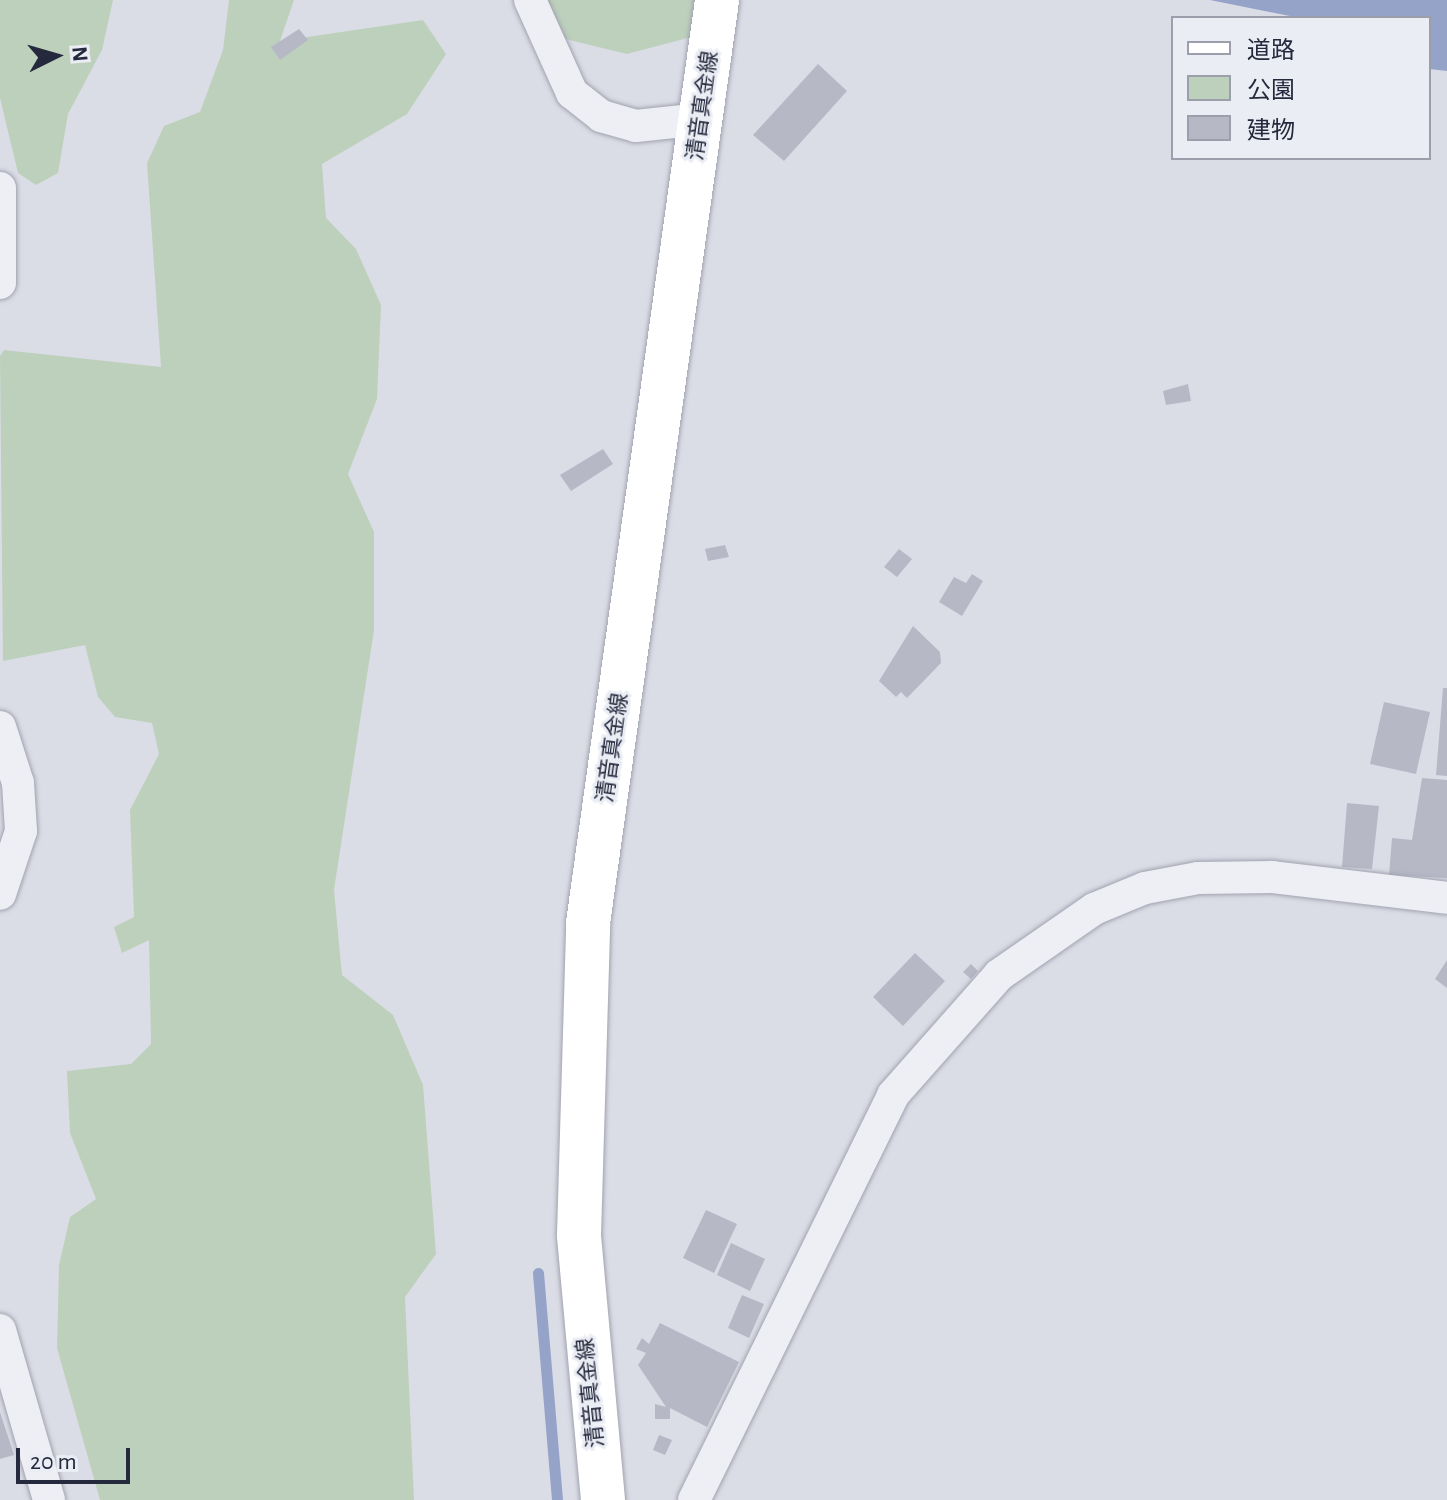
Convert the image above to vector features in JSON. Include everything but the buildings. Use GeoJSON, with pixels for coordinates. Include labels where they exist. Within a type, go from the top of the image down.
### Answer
{"type":"FeatureCollection","features":[{"type":"Feature","properties":{"kind":"main road","name":"清音真金線"},"geometry":{"type":"LineString","coordinates":[[603,1500],[579,1235],[587,937],[717,0]]}},
{"type":"Feature","properties":{"kind":"street"},"geometry":{"type":"LineString","coordinates":[[530,0],[572,93],[601,116],[636,126],[702,119]]}},
{"type":"Feature","properties":{"kind":"street"},"geometry":{"type":"LineString","coordinates":[[0,188],[0,283]]}},
{"type":"Feature","properties":{"kind":"street"},"geometry":{"type":"LineString","coordinates":[[0,727],[18,783],[21,831],[0,894]]}},
{"type":"Feature","properties":{"kind":"street"},"geometry":{"type":"LineString","coordinates":[[694,1500],[893,1095],[999,975],[1094,909],[1185,881],[1272,877],[1447,898]]}},
{"type":"Feature","properties":{"kind":"street"},"geometry":{"type":"LineString","coordinates":[[0,1330],[49,1500]]}},
{"type":"Feature","properties":{"kind":"green space"},"geometry":{"type":"Polygon","coordinates":[[[0,0],[113,0],[102,50],[68,114],[58,173],[36,185],[18,173],[0,98],[0,0]]]}},
{"type":"Feature","properties":{"kind":"green space"},"geometry":{"type":"Polygon","coordinates":[[[229,0],[294,0],[280,41],[423,20],[446,54],[407,114],[322,164],[326,218],[356,249],[381,305],[377,399],[348,474],[374,532],[374,630],[334,890],[342,975],[393,1015],[423,1085],[436,1254],[405,1297],[414,1500],[100,1500],[57,1348],[59,1265],[70,1217],[96,1199],[70,1133],[67,1071],[131,1064],[151,1044],[149,940],[122,953],[114,927],[134,917],[130,810],[159,754],[152,723],[115,717],[98,697],[85,645],[3,661],[0,356],[4,350],[161,367],[147,163],[164,126],[200,112],[223,50],[229,0]]]}},
{"type":"Feature","properties":{"kind":"green space"},"geometry":{"type":"Polygon","coordinates":[[[547,0],[698,0],[695,36],[627,54],[561,38],[547,0]]]}},
{"type":"Feature","properties":{"kind":"water"},"geometry":{"type":"Polygon","coordinates":[[[1210,0],[1447,0],[1447,71],[1431,69],[1431,16],[1290,16],[1210,0]]]}},
{"type":"Feature","properties":{"kind":"waterway"},"geometry":{"type":"LineString","coordinates":[[538,1273],[557,1500]]}}]}
